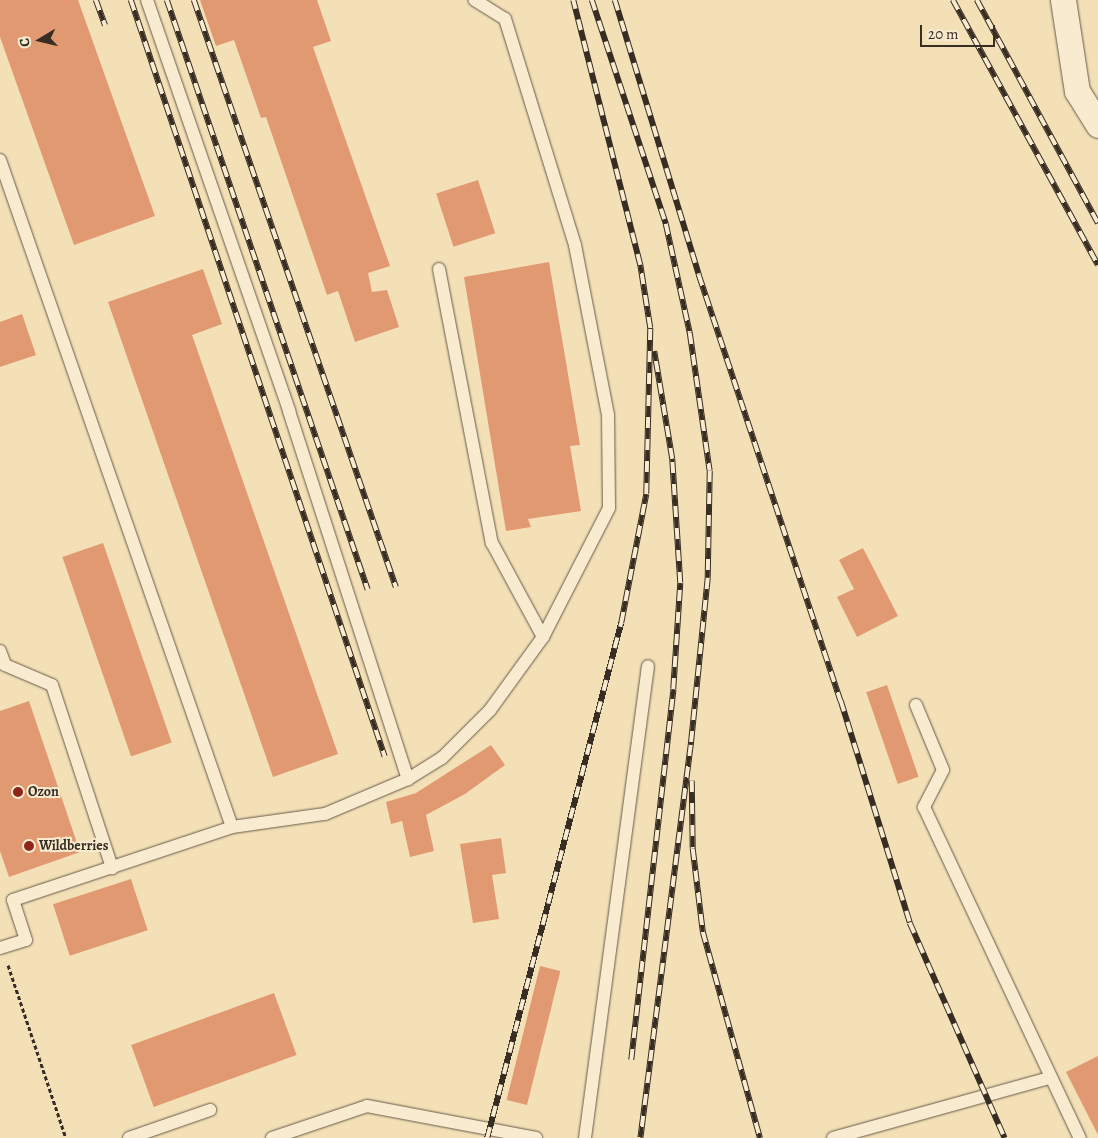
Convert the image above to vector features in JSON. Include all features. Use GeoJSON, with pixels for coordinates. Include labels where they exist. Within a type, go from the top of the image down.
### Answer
{"type":"FeatureCollection","features":[{"type":"Feature","properties":{"kind":"street"},"geometry":{"type":"LineString","coordinates":[[1063,0],[1077,91],[1098,125]]}},
{"type":"Feature","properties":{"kind":"lane"},"geometry":{"type":"LineString","coordinates":[[147,0],[288,411],[408,779]]}},
{"type":"Feature","properties":{"kind":"lane"},"geometry":{"type":"LineString","coordinates":[[1,947],[26,940],[13,900],[232,827],[325,814],[408,779],[442,758],[490,710],[543,637],[609,508],[608,415],[574,245],[505,20],[475,0]]}},
{"type":"Feature","properties":{"kind":"lane"},"geometry":{"type":"LineString","coordinates":[[0,160],[232,827]]}},
{"type":"Feature","properties":{"kind":"lane"},"geometry":{"type":"LineString","coordinates":[[439,268],[492,543],[543,637]]}},
{"type":"Feature","properties":{"kind":"lane"},"geometry":{"type":"LineString","coordinates":[[0,651],[5,665],[52,686],[112,868]]}},
{"type":"Feature","properties":{"kind":"lane"},"geometry":{"type":"LineString","coordinates":[[584,1138],[648,666]]}},
{"type":"Feature","properties":{"kind":"lane"},"geometry":{"type":"LineString","coordinates":[[916,705],[943,770],[924,807],[1050,1078],[1080,1138]]}},
{"type":"Feature","properties":{"kind":"lane"},"geometry":{"type":"LineString","coordinates":[[833,1138],[1050,1078]]}},
{"type":"Feature","properties":{"kind":"lane"},"geometry":{"type":"LineString","coordinates":[[272,1138],[367,1106],[536,1138]]}},
{"type":"Feature","properties":{"kind":"lane"},"geometry":{"type":"LineString","coordinates":[[129,1138],[210,1110]]}},
{"type":"Feature","properties":{"kind":"path"},"geometry":{"type":"LineString","coordinates":[[1,947],[66,1138]]}},
{"type":"Feature","properties":{"kind":"building"},"geometry":{"type":"Polygon","coordinates":[[[0,0],[78,0],[155,216],[74,245],[0,37],[0,0]]]}},
{"type":"Feature","properties":{"kind":"building"},"geometry":{"type":"Polygon","coordinates":[[[200,0],[317,0],[331,41],[313,47],[390,266],[368,273],[372,292],[387,290],[399,327],[355,342],[338,291],[327,295],[266,117],[261,118],[234,40],[216,46],[200,0]]]}},
{"type":"Feature","properties":{"kind":"building"},"geometry":{"type":"Polygon","coordinates":[[[478,180],[495,233],[453,247],[436,194],[478,180]]]}},
{"type":"Feature","properties":{"kind":"building"},"geometry":{"type":"Polygon","coordinates":[[[549,262],[580,445],[570,446],[581,511],[528,519],[531,527],[506,531],[464,277],[549,262]]]}},
{"type":"Feature","properties":{"kind":"building"},"geometry":{"type":"Polygon","coordinates":[[[203,269],[222,324],[192,335],[338,754],[273,777],[108,302],[203,269]]]}},
{"type":"Feature","properties":{"kind":"building"},"geometry":{"type":"Polygon","coordinates":[[[22,314],[36,355],[0,367],[0,322],[22,314]]]}},
{"type":"Feature","properties":{"kind":"building"},"geometry":{"type":"Polygon","coordinates":[[[103,543],[172,743],[131,757],[62,557],[103,543]]]}},
{"type":"Feature","properties":{"kind":"building"},"geometry":{"type":"Polygon","coordinates":[[[863,548],[898,616],[857,637],[837,597],[854,589],[839,560],[863,548]]]}},
{"type":"Feature","properties":{"kind":"building"},"geometry":{"type":"Polygon","coordinates":[[[887,685],[919,777],[898,784],[866,692],[887,685]]]}},
{"type":"Feature","properties":{"kind":"building"},"geometry":{"type":"Polygon","coordinates":[[[29,701],[80,852],[9,877],[0,851],[0,711],[29,701]]]}},
{"type":"Feature","properties":{"kind":"building"},"geometry":{"type":"Polygon","coordinates":[[[491,745],[505,765],[465,794],[426,815],[434,851],[410,857],[402,821],[391,824],[386,802],[416,793],[491,745]]]}},
{"type":"Feature","properties":{"kind":"building"},"geometry":{"type":"Polygon","coordinates":[[[501,838],[506,873],[492,875],[499,919],[473,923],[460,844],[501,838]]]}},
{"type":"Feature","properties":{"kind":"building"},"geometry":{"type":"Polygon","coordinates":[[[131,879],[148,930],[70,956],[53,904],[131,879]]]}},
{"type":"Feature","properties":{"kind":"building"},"geometry":{"type":"Polygon","coordinates":[[[540,966],[560,971],[527,1105],[507,1100],[540,966]]]}},
{"type":"Feature","properties":{"kind":"building"},"geometry":{"type":"Polygon","coordinates":[[[274,993],[297,1055],[154,1107],[131,1045],[274,993]]]}},
{"type":"Feature","properties":{"kind":"building"},"geometry":{"type":"Polygon","coordinates":[[[1098,1056],[1098,1135],[1066,1072],[1098,1056]]]}},
{"type":"Feature","properties":{"kind":"railway"},"geometry":{"type":"LineString","coordinates":[[96,0],[105,25]]}},
{"type":"Feature","properties":{"kind":"railway"},"geometry":{"type":"LineString","coordinates":[[131,0],[385,757]]}},
{"type":"Feature","properties":{"kind":"railway"},"geometry":{"type":"LineString","coordinates":[[167,0],[368,590]]}},
{"type":"Feature","properties":{"kind":"railway"},"geometry":{"type":"LineString","coordinates":[[194,0],[396,587]]}},
{"type":"Feature","properties":{"kind":"railway"},"geometry":{"type":"LineString","coordinates":[[487,1138],[621,623],[646,494],[650,328],[640,265],[573,0]]}},
{"type":"Feature","properties":{"kind":"railway"},"geometry":{"type":"LineString","coordinates":[[592,0],[666,224],[690,333],[710,471],[708,578],[691,745],[641,1138]]}},
{"type":"Feature","properties":{"kind":"railway"},"geometry":{"type":"LineString","coordinates":[[615,0],[699,275],[841,701],[910,923],[1005,1138]]}},
{"type":"Feature","properties":{"kind":"railway"},"geometry":{"type":"LineString","coordinates":[[953,0],[1098,265]]}},
{"type":"Feature","properties":{"kind":"railway"},"geometry":{"type":"LineString","coordinates":[[977,0],[1098,223]]}},
{"type":"Feature","properties":{"kind":"railway"},"geometry":{"type":"LineString","coordinates":[[631,1060],[673,689],[680,583],[672,459],[654,352]]}},
{"type":"Feature","properties":{"kind":"railway"},"geometry":{"type":"LineString","coordinates":[[692,781],[693,849],[703,932],[760,1138]]}},
{"type":"Feature","properties":{"kind":"place","name":"Ozon"},"geometry":{"type":"Point","coordinates":[18,792]}},
{"type":"Feature","properties":{"kind":"place","name":"Wildberries"},"geometry":{"type":"Point","coordinates":[29,846]}}]}
